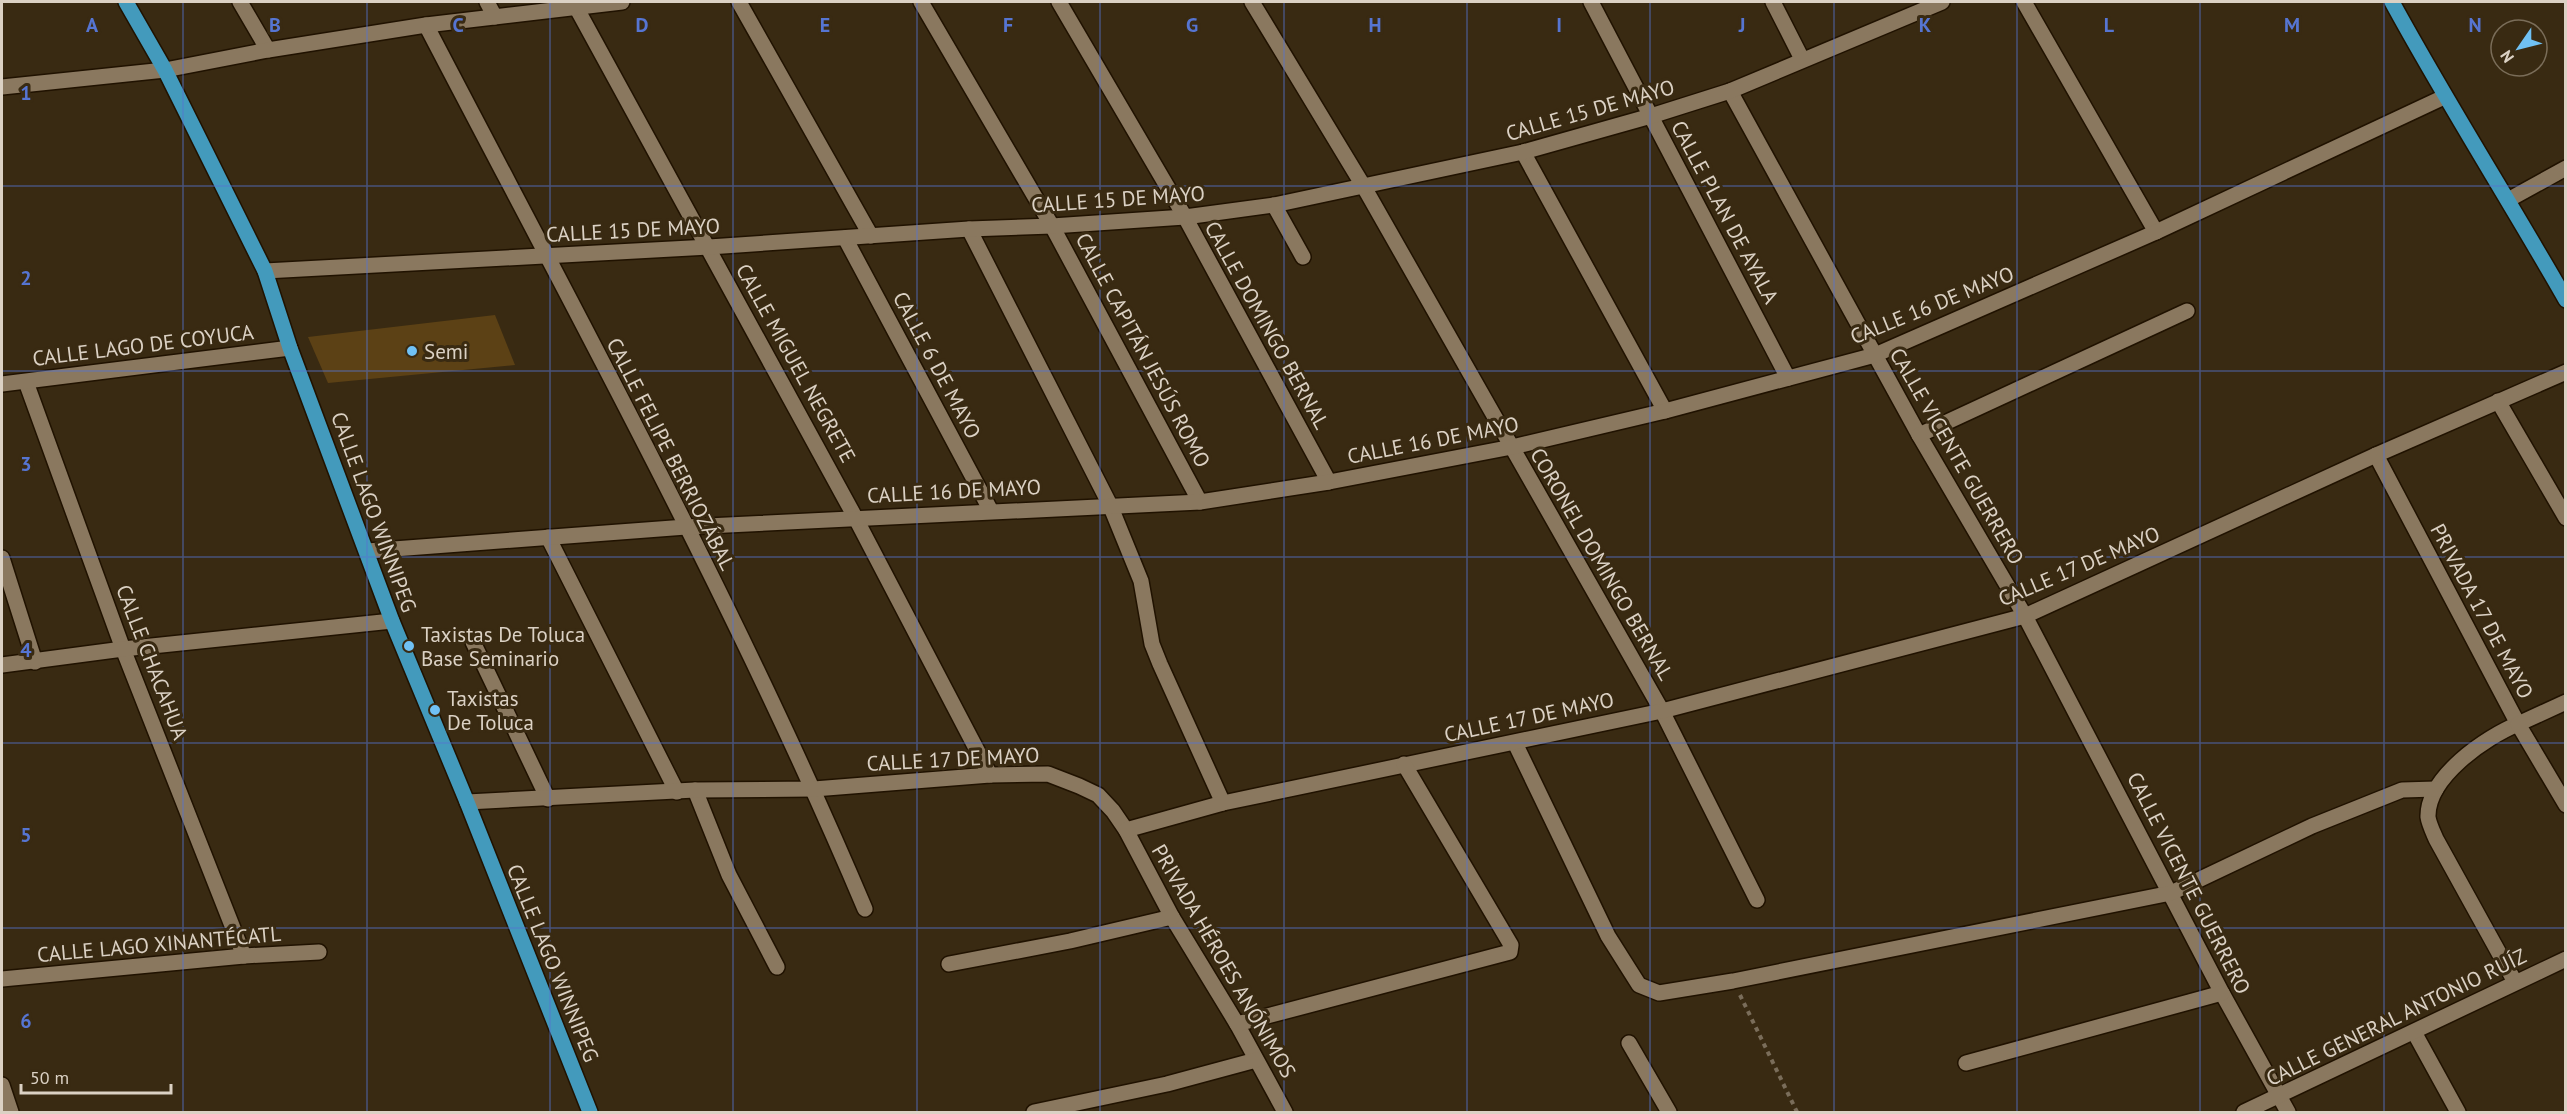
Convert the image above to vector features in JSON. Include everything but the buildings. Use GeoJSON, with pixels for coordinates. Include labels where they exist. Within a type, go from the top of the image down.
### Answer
{"type":"FeatureCollection","features":[{"type":"Feature","properties":{"kind":"main road","name":"CALLE LAGO WINNIPEG"},"geometry":{"type":"LineString","coordinates":[[126,2],[165,70],[266,271],[290,348],[392,621],[467,802],[590,1113]]}},
{"type":"Feature","properties":{"kind":"main road"},"geometry":{"type":"LineString","coordinates":[[2392,2],[2444,97],[2508,200],[2565,300]]}},
{"type":"Feature","properties":{"kind":"street"},"geometry":{"type":"LineString","coordinates":[[240,2],[268,50]]}},
{"type":"Feature","properties":{"kind":"street"},"geometry":{"type":"LineString","coordinates":[[487,2],[495,17]]}},
{"type":"Feature","properties":{"kind":"street"},"geometry":{"type":"LineString","coordinates":[[2,87],[165,70],[268,50],[426,25],[622,2]]}},
{"type":"Feature","properties":{"kind":"street"},"geometry":{"type":"LineString","coordinates":[[739,2],[871,236]]}},
{"type":"Feature","properties":{"kind":"street","name":"CALLE CAPITÁN JESÚS ROMO"},"geometry":{"type":"LineString","coordinates":[[921,2],[1053,226],[1200,502]]}},
{"type":"Feature","properties":{"kind":"street","name":"CALLE DOMINGO BERNAL"},"geometry":{"type":"LineString","coordinates":[[1059,2],[1185,217],[1329,482]]}},
{"type":"Feature","properties":{"kind":"street","name":"CORONEL DOMINGO BERNAL"},"geometry":{"type":"LineString","coordinates":[[1252,2],[1364,187],[1662,711],[1757,900]]}},
{"type":"Feature","properties":{"kind":"street","name":"CALLE PLAN DE AYALA"},"geometry":{"type":"LineString","coordinates":[[1591,2],[1788,378]]}},
{"type":"Feature","properties":{"kind":"street"},"geometry":{"type":"LineString","coordinates":[[1773,2],[1802,59]]}},
{"type":"Feature","properties":{"kind":"street","name":"CALLE 15 DE MAYO"},"geometry":{"type":"LineString","coordinates":[[266,271],[709,247],[969,229],[1053,226],[1185,217],[1274,205],[1523,152],[1651,116],[1730,91],[1942,2]]}},
{"type":"Feature","properties":{"kind":"street"},"geometry":{"type":"LineString","coordinates":[[2024,2],[2156,232]]}},
{"type":"Feature","properties":{"kind":"street","name":"CALLE MIGUEL NEGRETE"},"geometry":{"type":"LineString","coordinates":[[576,7],[855,517],[990,775]]}},
{"type":"Feature","properties":{"kind":"street","name":"CALLE FELIPE BERRIOZÁBAL"},"geometry":{"type":"LineString","coordinates":[[426,25],[686,526],[814,789],[865,909]]}},
{"type":"Feature","properties":{"kind":"street","name":"CALLE VICENTE GUERRERO"},"geometry":{"type":"LineString","coordinates":[[1730,91],[1919,435],[2025,616],[2222,993],[2288,1113]]}},
{"type":"Feature","properties":{"kind":"street","name":"CALLE 16 DE MAYO"},"geometry":{"type":"LineString","coordinates":[[367,551],[686,526],[1200,502],[1329,482],[1512,447],[1665,411],[1875,355],[2156,232],[2444,97]]}},
{"type":"Feature","properties":{"kind":"street"},"geometry":{"type":"LineString","coordinates":[[1523,152],[1665,411]]}},
{"type":"Feature","properties":{"kind":"street"},"geometry":{"type":"LineString","coordinates":[[2508,200],[2565,168]]}},
{"type":"Feature","properties":{"kind":"street"},"geometry":{"type":"LineString","coordinates":[[1274,205],[1303,257]]}},
{"type":"Feature","properties":{"kind":"street"},"geometry":{"type":"LineString","coordinates":[[969,229],[1110,505],[1141,581],[1152,644],[1223,803]]}},
{"type":"Feature","properties":{"kind":"street","name":"CALLE 6 DE MAYO"},"geometry":{"type":"LineString","coordinates":[[845,238],[991,511]]}},
{"type":"Feature","properties":{"kind":"street"},"geometry":{"type":"LineString","coordinates":[[1919,435],[2187,311]]}},
{"type":"Feature","properties":{"kind":"street","name":"CALLE LAGO DE COYUCA"},"geometry":{"type":"LineString","coordinates":[[2,384],[290,348]]}},
{"type":"Feature","properties":{"kind":"street","name":"CALLE 17 DE MAYO"},"geometry":{"type":"LineString","coordinates":[[467,802],[695,790],[814,789],[990,775],[1048,774],[1098,795],[1126,830],[1223,803],[1662,711],[2025,616],[2376,455],[2565,372]]}},
{"type":"Feature","properties":{"kind":"street","name":"CALLE CHACAHUA"},"geometry":{"type":"LineString","coordinates":[[26,382],[123,649],[244,956]]}},
{"type":"Feature","properties":{"kind":"street"},"geometry":{"type":"LineString","coordinates":[[2498,401],[2565,518]]}},
{"type":"Feature","properties":{"kind":"street","name":"PRIVADA 17 DE MAYO"},"geometry":{"type":"LineString","coordinates":[[2376,455],[2518,724],[2496,733],[2461,761],[2436,789],[2428,816],[2436,839],[2515,982]]}},
{"type":"Feature","properties":{"kind":"street"},"geometry":{"type":"LineString","coordinates":[[548,537],[677,792]]}},
{"type":"Feature","properties":{"kind":"street"},"geometry":{"type":"LineString","coordinates":[[2,558],[35,662]]}},
{"type":"Feature","properties":{"kind":"street"},"geometry":{"type":"LineString","coordinates":[[2,665],[123,649],[392,621]]}},
{"type":"Feature","properties":{"kind":"street"},"geometry":{"type":"LineString","coordinates":[[473,642],[548,799]]}},
{"type":"Feature","properties":{"kind":"street"},"geometry":{"type":"LineString","coordinates":[[2565,702],[2518,724],[2565,805]]}},
{"type":"Feature","properties":{"kind":"street"},"geometry":{"type":"LineString","coordinates":[[1515,743],[1608,936],[1640,985],[1659,993],[1733,981],[2171,893],[2312,826],[2402,790],[2436,789]]}},
{"type":"Feature","properties":{"kind":"street"},"geometry":{"type":"LineString","coordinates":[[1237,1024],[1507,955],[1512,950],[1404,764]]}},
{"type":"Feature","properties":{"kind":"street"},"geometry":{"type":"LineString","coordinates":[[695,790],[729,874],[777,967]]}},
{"type":"Feature","properties":{"kind":"street","name":"PRIVADA HÉROES ANÓNIMOS"},"geometry":{"type":"LineString","coordinates":[[1126,830],[1172,917],[1237,1024],[1285,1113]]}},
{"type":"Feature","properties":{"kind":"street"},"geometry":{"type":"LineString","coordinates":[[949,964],[1070,941],[1172,917]]}},
{"type":"Feature","properties":{"kind":"street","name":"CALLE LAGO XINANTÉCATL"},"geometry":{"type":"LineString","coordinates":[[2,979],[244,956],[319,952]]}},
{"type":"Feature","properties":{"kind":"street","name":"CALLE GENERAL ANTONIO RUÍZ"},"geometry":{"type":"LineString","coordinates":[[2244,1113],[2565,959]]}},
{"type":"Feature","properties":{"kind":"street"},"geometry":{"type":"LineString","coordinates":[[1966,1063],[2222,993]]}},
{"type":"Feature","properties":{"kind":"street"},"geometry":{"type":"LineString","coordinates":[[2414,1032],[2458,1113]]}},
{"type":"Feature","properties":{"kind":"street"},"geometry":{"type":"LineString","coordinates":[[1629,1042],[1669,1113]]}},
{"type":"Feature","properties":{"kind":"street"},"geometry":{"type":"LineString","coordinates":[[1034,1113],[1167,1084],[1256,1060]]}},
{"type":"Feature","properties":{"kind":"street"},"geometry":{"type":"LineString","coordinates":[[2,1085],[11,1113]]}},
{"type":"Feature","properties":{"kind":"path"},"geometry":{"type":"LineString","coordinates":[[1733,981],[1797,1113]]}},
{"type":"Feature","properties":{"kind":"shaded area","name":"Semi"},"geometry":{"type":"Polygon","coordinates":[[[495,315],[515,365],[328,383],[308,337],[495,315]]]}},
{"type":"Feature","properties":{"kind":"place","name":"Semi"},"geometry":{"type":"Point","coordinates":[412,351]}},
{"type":"Feature","properties":{"kind":"place","name":"Taxistas De Toluca Base Seminario"},"geometry":{"type":"Point","coordinates":[409,646]}},
{"type":"Feature","properties":{"kind":"place","name":"Taxistas De Toluca"},"geometry":{"type":"Point","coordinates":[435,710]}}]}
